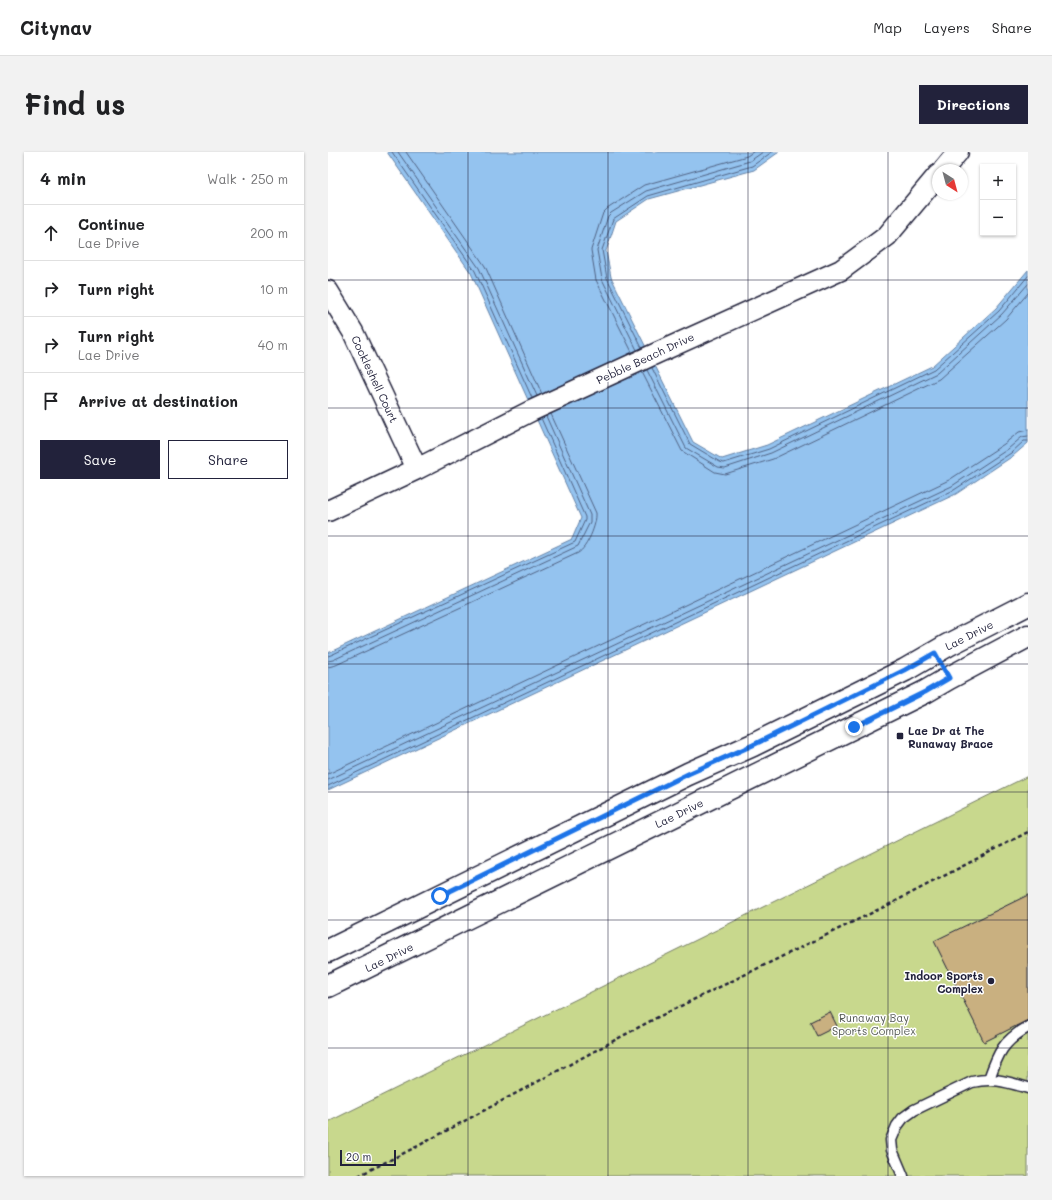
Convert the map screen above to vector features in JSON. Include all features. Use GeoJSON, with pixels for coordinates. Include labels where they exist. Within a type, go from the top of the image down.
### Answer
{"type":"FeatureCollection","features":[{"type":"Feature","properties":{"kind":"main road","name":"Lae Drive"},"geometry":{"type":"LineString","coordinates":[[328,952],[680,777],[753,745],[905,670],[1028,604]]}},
{"type":"Feature","properties":{"kind":"main road","name":"Lae Drive"},"geometry":{"type":"LineString","coordinates":[[328,986],[918,695],[1028,636]]}},
{"type":"Feature","properties":{"kind":"main road"},"geometry":{"type":"LineString","coordinates":[[935,653],[949,678]]}},
{"type":"Feature","properties":{"kind":"street"},"geometry":{"type":"LineString","coordinates":[[948,164],[958,152]]}},
{"type":"Feature","properties":{"kind":"street","name":"Pebble Beach Drive"},"geometry":{"type":"LineString","coordinates":[[328,511],[416,469],[531,411],[841,270],[887,236],[932,182]]}},
{"type":"Feature","properties":{"kind":"street","name":"Cockleshell Court"},"geometry":{"type":"LineString","coordinates":[[328,291],[353,332],[416,469]]}},
{"type":"Feature","properties":{"kind":"lane"},"geometry":{"type":"LineString","coordinates":[[989,1079],[994,1064],[1003,1047],[1015,1034],[1028,1027]]}},
{"type":"Feature","properties":{"kind":"lane"},"geometry":{"type":"LineString","coordinates":[[903,1176],[895,1161],[891,1145],[894,1132],[903,1118],[914,1110],[972,1082],[989,1079],[1028,1088]]}},
{"type":"Feature","properties":{"kind":"path"},"geometry":{"type":"LineString","coordinates":[[358,1176],[418,1146],[656,1018],[896,901],[1028,832]]}},
{"type":"Feature","properties":{"kind":"green space","name":"Runaway Bay Sports Complex"},"geometry":{"type":"Polygon","coordinates":[[[1028,776],[1028,1176],[328,1176],[328,1122],[1028,776]]]}},
{"type":"Feature","properties":{"kind":"water"},"geometry":{"type":"Polygon","coordinates":[[[387,152],[779,152],[754,170],[649,199],[616,221],[606,251],[611,277],[693,442],[722,459],[767,445],[932,366],[996,308],[1028,270],[1028,443],[1013,456],[956,494],[328,790],[328,653],[572,539],[581,518],[471,273],[387,152]]]}},
{"type":"Feature","properties":{"kind":"building","name":"Indoor Sports Complex"},"geometry":{"type":"Polygon","coordinates":[[[1028,895],[1028,1020],[984,1042],[934,941],[1028,895]]]}},
{"type":"Feature","properties":{"kind":"building"},"geometry":{"type":"Polygon","coordinates":[[[830,1012],[837,1026],[817,1036],[810,1022],[830,1012]]]}},
{"type":"Feature","properties":{"kind":"place","name":"Lae Dr at The Runaway Brace"},"geometry":{"type":"Point","coordinates":[900,736]}},
{"type":"Feature","properties":{"kind":"place","name":"Indoor Sports Complex"},"geometry":{"type":"Point","coordinates":[991,981]}},
{"type":"Feature","properties":{"kind":"route"},"geometry":{"type":"LineString","coordinates":[[440,896],[688,774],[753,745],[905,670],[935,653],[949,678],[925,692],[854,727]]}}]}
